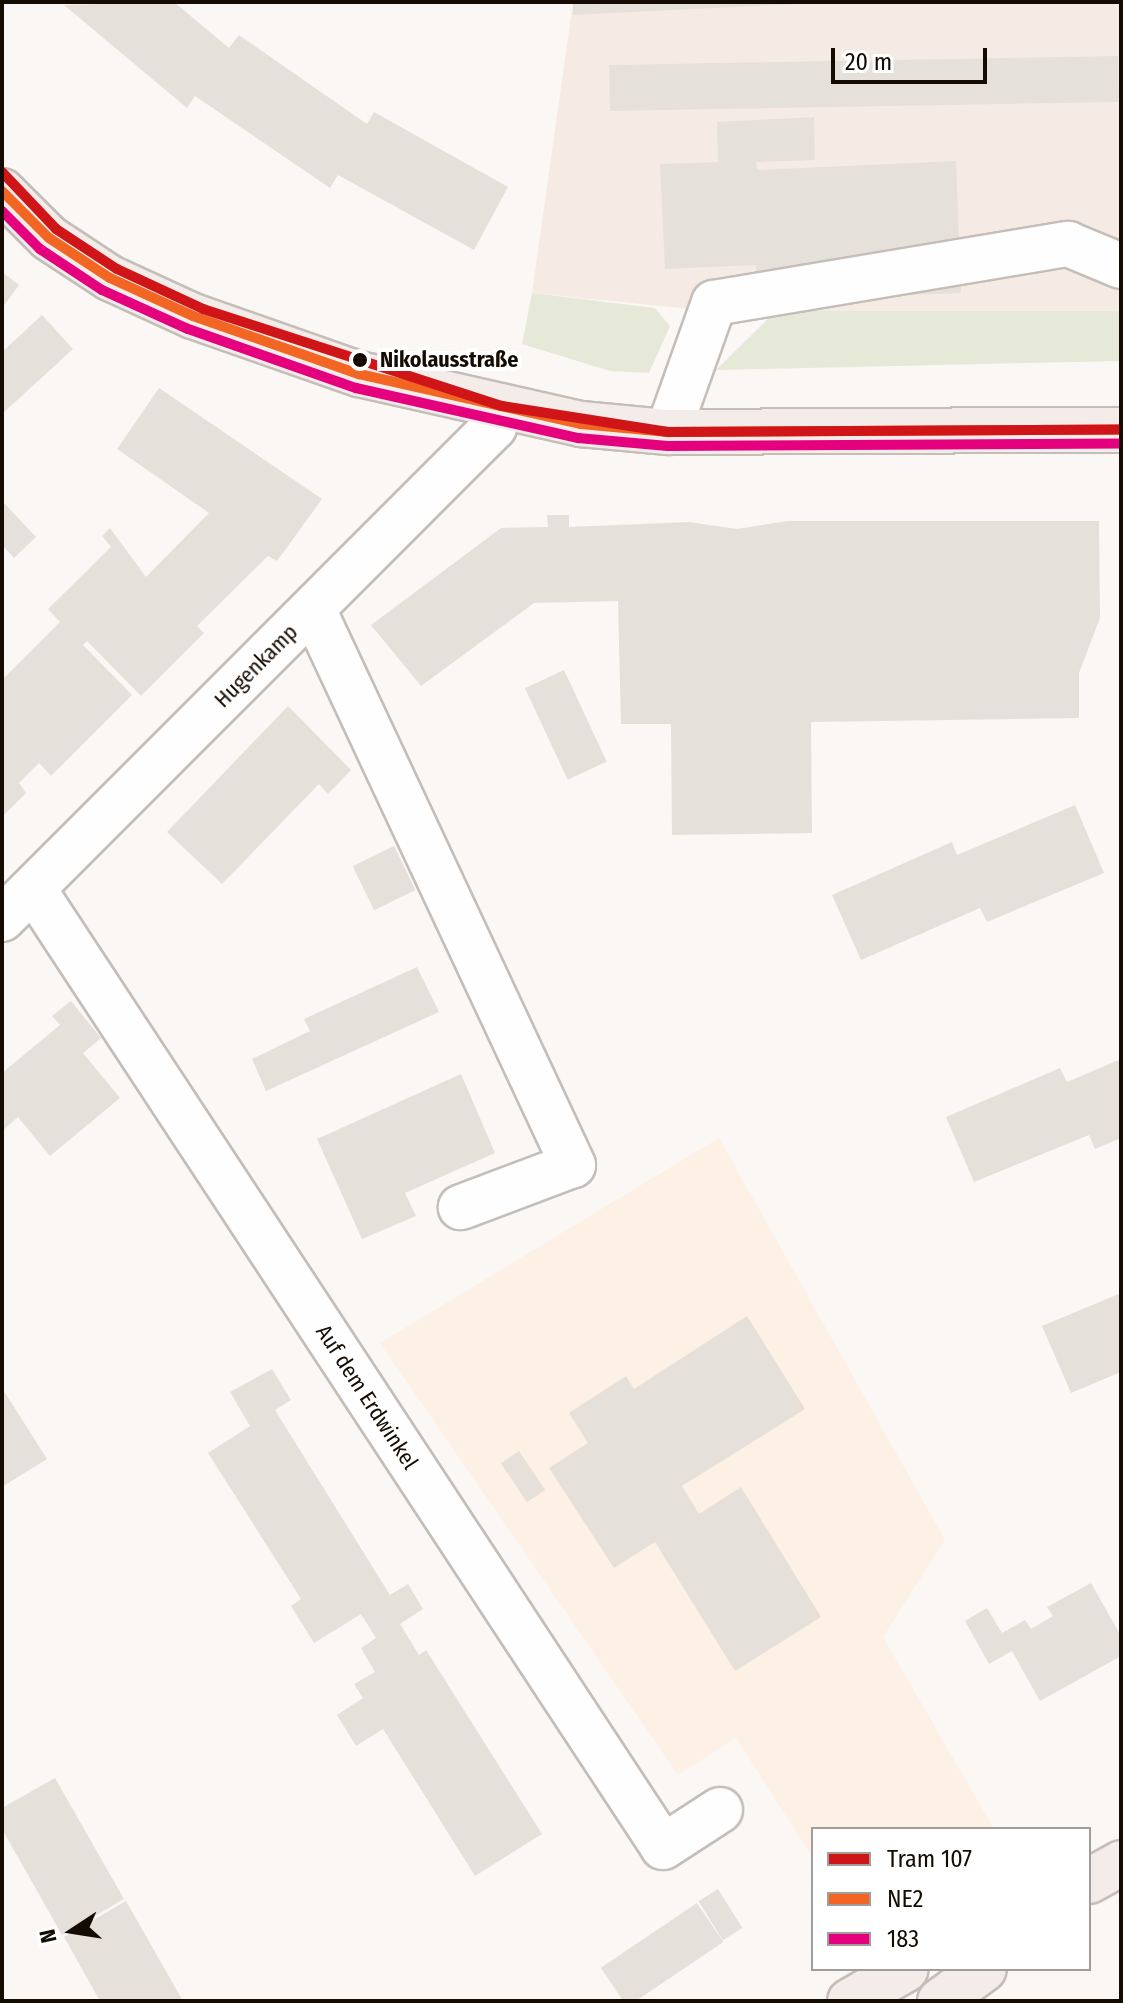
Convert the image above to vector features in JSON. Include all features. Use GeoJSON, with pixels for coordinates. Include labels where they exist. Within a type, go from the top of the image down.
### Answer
{"type":"FeatureCollection","features":[{"type":"Feature","properties":{"kind":"main road"},"geometry":{"type":"LineString","coordinates":[[2,191],[49,238],[110,278],[193,316],[359,374],[502,406],[668,432],[1121,430]]}},
{"type":"Feature","properties":{"kind":"main road"},"geometry":{"type":"LineString","coordinates":[[1091,1880],[1121,1863]]}},
{"type":"Feature","properties":{"kind":"main road"},"geometry":{"type":"LineString","coordinates":[[850,2001],[902,1971]]}},
{"type":"Feature","properties":{"kind":"main road"},"geometry":{"type":"LineString","coordinates":[[940,2001],[981,1971]]}},
{"type":"Feature","properties":{"kind":"street"},"geometry":{"type":"LineString","coordinates":[[668,432],[714,303],[1068,244],[1121,266]]}},
{"type":"Feature","properties":{"kind":"street","name":"Hugenkamp"},"geometry":{"type":"LineString","coordinates":[[2,919],[494,427],[502,406]]}},
{"type":"Feature","properties":{"kind":"street"},"geometry":{"type":"LineString","coordinates":[[313,609],[573,1165],[461,1207]]}},
{"type":"Feature","properties":{"kind":"street","name":"Auf dem Erdwinkel"},"geometry":{"type":"LineString","coordinates":[[34,890],[663,1847],[720,1810]]}},
{"type":"Feature","properties":{"kind":"shaded area"},"geometry":{"type":"Polygon","coordinates":[[[573,2],[1121,2],[1121,311],[709,311],[532,293],[573,2]]]}},
{"type":"Feature","properties":{"kind":"shaded area"},"geometry":{"type":"Polygon","coordinates":[[[719,1138],[945,1540],[883,1637],[993,1827],[811,1827],[811,1855],[736,1738],[678,1775],[380,1343],[719,1138]]]}},
{"type":"Feature","properties":{"kind":"green space"},"geometry":{"type":"Polygon","coordinates":[[[532,293],[655,308],[670,326],[649,373],[610,371],[522,344],[532,293]]]}},
{"type":"Feature","properties":{"kind":"green space"},"geometry":{"type":"Polygon","coordinates":[[[776,311],[1121,311],[1121,361],[716,370],[776,311]]]}},
{"type":"Feature","properties":{"kind":"building"},"geometry":{"type":"Polygon","coordinates":[[[174,2],[229,48],[239,35],[367,124],[374,112],[508,187],[474,250],[338,175],[330,188],[195,96],[187,108],[64,5],[174,2]]]}},
{"type":"Feature","properties":{"kind":"building"},"geometry":{"type":"Polygon","coordinates":[[[573,2],[795,2],[795,4],[573,15],[573,2]]]}},
{"type":"Feature","properties":{"kind":"building"},"geometry":{"type":"Polygon","coordinates":[[[1118,56],[1119,102],[610,111],[609,65],[1118,56]]]}},
{"type":"Feature","properties":{"kind":"building"},"geometry":{"type":"Polygon","coordinates":[[[814,117],[815,160],[756,162],[757,170],[956,161],[961,293],[757,301],[756,265],[665,269],[660,164],[718,162],[717,122],[814,117]]]}},
{"type":"Feature","properties":{"kind":"building"},"geometry":{"type":"Polygon","coordinates":[[[2,272],[19,285],[2,308],[2,272]]]}},
{"type":"Feature","properties":{"kind":"building"},"geometry":{"type":"Polygon","coordinates":[[[42,315],[73,349],[2,414],[2,352],[42,315]]]}},
{"type":"Feature","properties":{"kind":"building"},"geometry":{"type":"Polygon","coordinates":[[[159,388],[322,499],[277,561],[268,556],[197,626],[204,633],[141,696],[87,641],[83,645],[132,695],[51,776],[39,763],[19,783],[26,793],[2,817],[2,680],[60,622],[48,609],[111,547],[102,536],[110,528],[146,577],[209,513],[117,449],[159,388]]]}},
{"type":"Feature","properties":{"kind":"building"},"geometry":{"type":"Polygon","coordinates":[[[4,503],[36,537],[14,558],[2,545],[4,503]]]}},
{"type":"Feature","properties":{"kind":"building"},"geometry":{"type":"Polygon","coordinates":[[[547,515],[569,515],[569,527],[689,522],[737,529],[787,521],[1099,521],[1100,618],[1079,673],[1079,718],[811,722],[812,833],[672,835],[671,724],[621,724],[618,601],[534,603],[421,686],[371,625],[501,528],[548,527],[547,515]]]}},
{"type":"Feature","properties":{"kind":"building"},"geometry":{"type":"Polygon","coordinates":[[[564,670],[607,762],[568,780],[525,688],[564,670]]]}},
{"type":"Feature","properties":{"kind":"building"},"geometry":{"type":"Polygon","coordinates":[[[288,706],[351,770],[328,794],[319,784],[222,884],[167,832],[288,706]]]}},
{"type":"Feature","properties":{"kind":"building"},"geometry":{"type":"Polygon","coordinates":[[[1075,805],[1104,873],[987,922],[980,908],[861,960],[832,895],[952,842],[957,855],[1075,805]]]}},
{"type":"Feature","properties":{"kind":"building"},"geometry":{"type":"Polygon","coordinates":[[[394,846],[415,890],[374,910],[353,866],[394,846]]]}},
{"type":"Feature","properties":{"kind":"building"},"geometry":{"type":"Polygon","coordinates":[[[417,967],[439,1012],[266,1091],[252,1059],[310,1031],[304,1019],[417,967]]]}},
{"type":"Feature","properties":{"kind":"building"},"geometry":{"type":"Polygon","coordinates":[[[71,1001],[101,1038],[83,1053],[120,1098],[50,1156],[18,1117],[2,1131],[2,1073],[60,1025],[52,1016],[71,1001]]]}},
{"type":"Feature","properties":{"kind":"building"},"geometry":{"type":"Polygon","coordinates":[[[1121,1059],[1121,1138],[1095,1149],[1089,1135],[974,1182],[946,1117],[1060,1068],[1067,1082],[1121,1059]]]}},
{"type":"Feature","properties":{"kind":"building"},"geometry":{"type":"Polygon","coordinates":[[[461,1074],[495,1153],[405,1193],[416,1216],[362,1239],[317,1139],[461,1074]]]}},
{"type":"Feature","properties":{"kind":"building"},"geometry":{"type":"Polygon","coordinates":[[[1121,1293],[1121,1372],[1071,1393],[1042,1326],[1121,1293]]]}},
{"type":"Feature","properties":{"kind":"building"},"geometry":{"type":"Polygon","coordinates":[[[747,1316],[805,1409],[682,1486],[699,1514],[741,1487],[821,1617],[735,1671],[655,1542],[614,1568],[549,1468],[588,1443],[569,1413],[626,1376],[634,1389],[747,1316]]]}},
{"type":"Feature","properties":{"kind":"building"},"geometry":{"type":"Polygon","coordinates":[[[272,1369],[291,1400],[275,1410],[390,1595],[408,1584],[423,1609],[400,1624],[419,1655],[426,1650],[542,1834],[475,1876],[383,1729],[356,1746],[337,1715],[363,1698],[354,1684],[375,1672],[361,1648],[376,1638],[361,1614],[314,1643],[291,1606],[301,1599],[208,1453],[250,1426],[230,1392],[272,1369]]]}},
{"type":"Feature","properties":{"kind":"building"},"geometry":{"type":"Polygon","coordinates":[[[2,1388],[47,1459],[2,1487],[2,1388]]]}},
{"type":"Feature","properties":{"kind":"building"},"geometry":{"type":"Polygon","coordinates":[[[519,1451],[545,1490],[527,1502],[501,1463],[519,1451]]]}},
{"type":"Feature","properties":{"kind":"building"},"geometry":{"type":"Polygon","coordinates":[[[1091,1583],[1121,1636],[1121,1656],[1040,1701],[1012,1651],[989,1664],[965,1621],[987,1608],[1002,1633],[1025,1620],[1031,1629],[1053,1616],[1047,1607],[1091,1583]]]}},
{"type":"Feature","properties":{"kind":"building"},"geometry":{"type":"Polygon","coordinates":[[[55,1778],[124,1899],[62,1935],[2,1829],[2,1808],[55,1778]]]}},
{"type":"Feature","properties":{"kind":"building"},"geometry":{"type":"Polygon","coordinates":[[[718,1889],[742,1928],[723,1940],[698,1901],[718,1889]]]}},
{"type":"Feature","properties":{"kind":"building"},"geometry":{"type":"Polygon","coordinates":[[[126,1901],[183,2001],[100,2001],[64,1937],[126,1901]]]}},
{"type":"Feature","properties":{"kind":"building"},"geometry":{"type":"Polygon","coordinates":[[[697,1903],[723,1942],[636,2001],[623,2001],[601,1968],[697,1903]]]}},
{"type":"Feature","properties":{"kind":"tram line","name":"107"},"geometry":{"type":"LineString","coordinates":[[2,172],[56,229],[117,269],[203,309],[502,406],[668,432],[1121,430]]}},
{"type":"Feature","properties":{"kind":"transit line","name":"NE2"},"geometry":{"type":"LineString","coordinates":[[2,191],[49,238],[110,278],[193,316],[359,374],[581,424],[668,432],[1121,430]]}},
{"type":"Feature","properties":{"kind":"transit line","name":"183"},"geometry":{"type":"LineString","coordinates":[[2,211],[40,249],[102,290],[188,329],[356,388],[578,438],[668,446],[1121,444]]}},
{"type":"Feature","properties":{"kind":"place","name":"Nikolausstraße"},"geometry":{"type":"Point","coordinates":[360,360]}}]}
